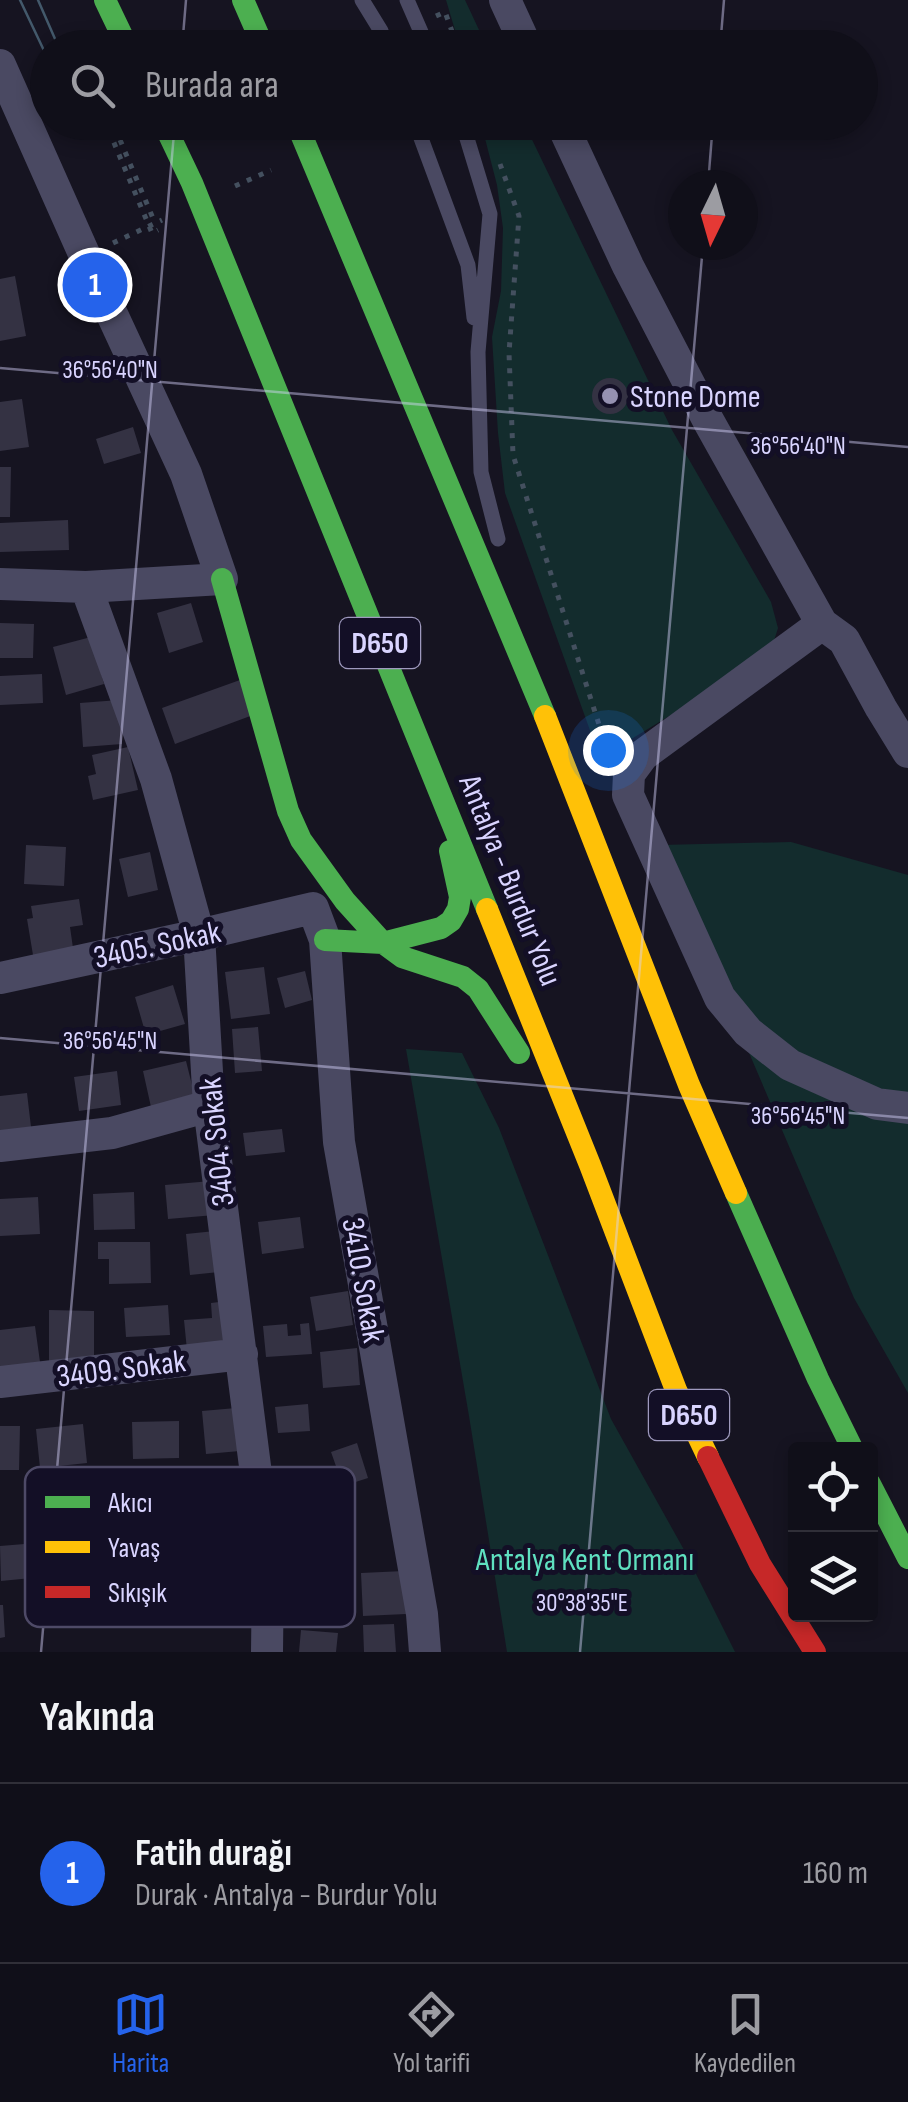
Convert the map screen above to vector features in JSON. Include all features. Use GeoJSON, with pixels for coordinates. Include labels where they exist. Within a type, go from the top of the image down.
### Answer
{"type":"FeatureCollection","features":[{"type":"Feature","properties":{"kind":"highway"},"geometry":{"type":"LineString","coordinates":[[105,0],[119,30]]}},
{"type":"Feature","properties":{"kind":"highway"},"geometry":{"type":"LineString","coordinates":[[243,0],[256,30]]}},
{"type":"Feature","properties":{"kind":"highway","name":"Antalya - Burdur Yolu"},"geometry":{"type":"LineString","coordinates":[[172,140],[422,747],[676,1390],[760,1564],[815,1652]]}},
{"type":"Feature","properties":{"kind":"highway"},"geometry":{"type":"LineString","coordinates":[[304,140],[538,698],[690,1086],[810,1362],[849,1442]]}},
{"type":"Feature","properties":{"kind":"highway"},"geometry":{"type":"LineString","coordinates":[[222,579],[288,811],[301,840],[383,943],[402,957],[463,977],[478,989],[590,1165]]}},
{"type":"Feature","properties":{"kind":"highway"},"geometry":{"type":"LineString","coordinates":[[325,940],[383,943],[441,928],[458,909],[459,886],[422,747]]}},
{"type":"Feature","properties":{"kind":"highway"},"geometry":{"type":"LineString","coordinates":[[878,1500],[908,1558]]}},
{"type":"Feature","properties":{"kind":"street"},"geometry":{"type":"LineString","coordinates":[[504,0],[518,30]]}},
{"type":"Feature","properties":{"kind":"street"},"geometry":{"type":"LineString","coordinates":[[0,65],[30,132]]}},
{"type":"Feature","properties":{"kind":"street"},"geometry":{"type":"LineString","coordinates":[[0,584],[86,587],[222,579],[186,474],[33,140]]}},
{"type":"Feature","properties":{"kind":"street"},"geometry":{"type":"LineString","coordinates":[[570,140],[709,422],[822,624],[844,640],[908,752]]}},
{"type":"Feature","properties":{"kind":"street","name":"3404. Sokak"},"geometry":{"type":"LineString","coordinates":[[86,587],[156,779],[199,935],[209,1106],[256,1467]]}},
{"type":"Feature","properties":{"kind":"street"},"geometry":{"type":"LineString","coordinates":[[822,624],[643,755],[629,774],[628,795],[720,998],[748,1032],[790,1065],[878,1104],[908,1108]]}},
{"type":"Feature","properties":{"kind":"street","name":"3405. Sokak"},"geometry":{"type":"LineString","coordinates":[[0,977],[313,908]]}},
{"type":"Feature","properties":{"kind":"street","name":"3410. Sokak"},"geometry":{"type":"LineString","coordinates":[[313,908],[325,940],[340,1142],[425,1652]]}},
{"type":"Feature","properties":{"kind":"street"},"geometry":{"type":"LineString","coordinates":[[0,1146],[112,1133],[209,1106]]}},
{"type":"Feature","properties":{"kind":"street","name":"3409. Sokak"},"geometry":{"type":"LineString","coordinates":[[0,1382],[242,1354]]}},
{"type":"Feature","properties":{"kind":"street","name":"3404. Sokak"},"geometry":{"type":"LineString","coordinates":[[267,1627],[267,1652]]}},
{"type":"Feature","properties":{"kind":"lane"},"geometry":{"type":"LineString","coordinates":[[362,0],[380,30]]}},
{"type":"Feature","properties":{"kind":"lane"},"geometry":{"type":"LineString","coordinates":[[407,0],[420,30]]}},
{"type":"Feature","properties":{"kind":"lane"},"geometry":{"type":"LineString","coordinates":[[422,140],[468,265],[478,352],[481,472],[500,547]]}},
{"type":"Feature","properties":{"kind":"lane"},"geometry":{"type":"LineString","coordinates":[[467,140],[490,214],[478,352]]}},
{"type":"Feature","properties":{"kind":"lane"},"geometry":{"type":"LineString","coordinates":[[514,604],[538,698]]}},
{"type":"Feature","properties":{"kind":"path"},"geometry":{"type":"LineString","coordinates":[[119,140],[157,227]]}},
{"type":"Feature","properties":{"kind":"path"},"geometry":{"type":"LineString","coordinates":[[499,160],[519,216],[509,354],[513,455],[602,734],[634,765]]}},
{"type":"Feature","properties":{"kind":"green space"},"geometry":{"type":"Polygon","coordinates":[[[446,0],[465,0],[479,30],[455,30],[446,0]]]}},
{"type":"Feature","properties":{"kind":"green space"},"geometry":{"type":"Polygon","coordinates":[[[485,140],[532,140],[672,430],[771,602],[778,628],[773,644],[699,698],[605,755],[597,750],[505,493],[492,337],[501,291],[503,228],[485,140]]]}},
{"type":"Feature","properties":{"kind":"green space"},"geometry":{"type":"Polygon","coordinates":[[[791,842],[908,875],[908,1393],[854,1298],[660,845],[791,842]]]}},
{"type":"Feature","properties":{"kind":"green space","name":"Antalya Kent Ormanı"},"geometry":{"type":"Polygon","coordinates":[[[406,1049],[462,1053],[499,1128],[611,1419],[735,1652],[507,1652],[406,1049]]]}},
{"type":"Feature","properties":{"kind":"building"},"geometry":{"type":"Polygon","coordinates":[[[15,276],[26,336],[0,341],[0,279],[15,276]]]}},
{"type":"Feature","properties":{"kind":"building","name":"Stone Dome"},"geometry":{"type":"Polygon","coordinates":[[[610,378],[623,383],[628,396],[623,409],[610,414],[597,409],[592,396],[597,383],[610,378]]]}},
{"type":"Feature","properties":{"kind":"building"},"geometry":{"type":"Polygon","coordinates":[[[22,399],[29,447],[0,451],[0,402],[22,399]]]}},
{"type":"Feature","properties":{"kind":"building"},"geometry":{"type":"Polygon","coordinates":[[[133,427],[141,453],[104,464],[96,439],[133,427]]]}},
{"type":"Feature","properties":{"kind":"building"},"geometry":{"type":"Polygon","coordinates":[[[0,467],[11,467],[10,517],[0,517],[0,467]]]}},
{"type":"Feature","properties":{"kind":"building"},"geometry":{"type":"Polygon","coordinates":[[[68,520],[69,550],[0,552],[0,523],[68,520]]]}},
{"type":"Feature","properties":{"kind":"building"},"geometry":{"type":"Polygon","coordinates":[[[191,603],[203,642],[169,653],[157,613],[191,603]]]}},
{"type":"Feature","properties":{"kind":"building"},"geometry":{"type":"Polygon","coordinates":[[[0,623],[34,624],[33,658],[0,658],[0,623]]]}},
{"type":"Feature","properties":{"kind":"building"},"geometry":{"type":"Polygon","coordinates":[[[91,637],[104,684],[66,695],[53,647],[91,637]]]}},
{"type":"Feature","properties":{"kind":"building"},"geometry":{"type":"Polygon","coordinates":[[[42,674],[43,703],[0,705],[0,676],[42,674]]]}},
{"type":"Feature","properties":{"kind":"building"},"geometry":{"type":"Polygon","coordinates":[[[240,680],[253,715],[175,744],[162,708],[240,680]]]}},
{"type":"Feature","properties":{"kind":"building"},"geometry":{"type":"Polygon","coordinates":[[[119,700],[122,744],[83,747],[80,703],[119,700]]]}},
{"type":"Feature","properties":{"kind":"building"},"geometry":{"type":"Polygon","coordinates":[[[128,747],[138,790],[93,800],[88,776],[96,774],[92,755],[128,747]]]}},
{"type":"Feature","properties":{"kind":"building"},"geometry":{"type":"Polygon","coordinates":[[[26,845],[66,847],[64,886],[24,884],[26,845]]]}},
{"type":"Feature","properties":{"kind":"building"},"geometry":{"type":"Polygon","coordinates":[[[150,852],[158,890],[128,897],[119,859],[150,852]]]}},
{"type":"Feature","properties":{"kind":"building"},"geometry":{"type":"Polygon","coordinates":[[[79,899],[83,925],[70,927],[74,955],[34,961],[27,919],[33,918],[31,906],[79,899]]]}},
{"type":"Feature","properties":{"kind":"building"},"geometry":{"type":"Polygon","coordinates":[[[264,967],[270,1014],[231,1019],[225,972],[264,967]]]}},
{"type":"Feature","properties":{"kind":"building"},"geometry":{"type":"Polygon","coordinates":[[[305,971],[312,1000],[285,1008],[277,978],[305,971]]]}},
{"type":"Feature","properties":{"kind":"building"},"geometry":{"type":"Polygon","coordinates":[[[173,985],[185,1024],[146,1035],[135,997],[173,985]]]}},
{"type":"Feature","properties":{"kind":"building"},"geometry":{"type":"Polygon","coordinates":[[[258,1027],[262,1071],[235,1073],[232,1029],[258,1027]]]}},
{"type":"Feature","properties":{"kind":"building"},"geometry":{"type":"Polygon","coordinates":[[[186,1061],[195,1097],[151,1107],[143,1071],[186,1061]]]}},
{"type":"Feature","properties":{"kind":"building"},"geometry":{"type":"Polygon","coordinates":[[[117,1071],[121,1105],[79,1111],[74,1077],[117,1071]]]}},
{"type":"Feature","properties":{"kind":"building"},"geometry":{"type":"Polygon","coordinates":[[[27,1093],[31,1127],[0,1131],[0,1096],[27,1093]]]}},
{"type":"Feature","properties":{"kind":"building"},"geometry":{"type":"Polygon","coordinates":[[[282,1129],[285,1152],[246,1156],[243,1133],[282,1129]]]}},
{"type":"Feature","properties":{"kind":"building"},"geometry":{"type":"Polygon","coordinates":[[[211,1181],[215,1215],[168,1219],[165,1185],[211,1181]]]}},
{"type":"Feature","properties":{"kind":"building"},"geometry":{"type":"Polygon","coordinates":[[[134,1192],[135,1229],[94,1230],[93,1194],[134,1192]]]}},
{"type":"Feature","properties":{"kind":"building"},"geometry":{"type":"Polygon","coordinates":[[[38,1197],[40,1234],[0,1236],[0,1199],[38,1197]]]}},
{"type":"Feature","properties":{"kind":"building"},"geometry":{"type":"Polygon","coordinates":[[[300,1217],[304,1248],[262,1254],[258,1222],[300,1217]]]}},
{"type":"Feature","properties":{"kind":"building"},"geometry":{"type":"Polygon","coordinates":[[[215,1231],[219,1272],[190,1275],[186,1234],[215,1231]]]}},
{"type":"Feature","properties":{"kind":"building"},"geometry":{"type":"Polygon","coordinates":[[[98,1242],[150,1242],[151,1283],[109,1284],[109,1259],[98,1259],[98,1242]]]}},
{"type":"Feature","properties":{"kind":"building"},"geometry":{"type":"Polygon","coordinates":[[[348,1291],[353,1325],[316,1331],[310,1297],[348,1291]]]}},
{"type":"Feature","properties":{"kind":"building"},"geometry":{"type":"Polygon","coordinates":[[[227,1301],[231,1345],[187,1350],[184,1320],[212,1318],[211,1303],[227,1301]]]}},
{"type":"Feature","properties":{"kind":"building"},"geometry":{"type":"Polygon","coordinates":[[[168,1305],[170,1335],[126,1337],[124,1308],[168,1305]]]}},
{"type":"Feature","properties":{"kind":"building"},"geometry":{"type":"Polygon","coordinates":[[[49,1310],[94,1311],[94,1364],[49,1364],[49,1310]]]}},
{"type":"Feature","properties":{"kind":"building"},"geometry":{"type":"Polygon","coordinates":[[[309,1323],[312,1354],[266,1357],[263,1326],[287,1324],[288,1336],[301,1335],[300,1324],[309,1323]]]}},
{"type":"Feature","properties":{"kind":"building"},"geometry":{"type":"Polygon","coordinates":[[[35,1326],[40,1362],[0,1367],[0,1330],[35,1326]]]}},
{"type":"Feature","properties":{"kind":"building"},"geometry":{"type":"Polygon","coordinates":[[[357,1348],[360,1385],[323,1388],[320,1352],[357,1348]]]}},
{"type":"Feature","properties":{"kind":"building"},"geometry":{"type":"Polygon","coordinates":[[[308,1404],[310,1431],[278,1433],[275,1407],[308,1404]]]}},
{"type":"Feature","properties":{"kind":"building"},"geometry":{"type":"Polygon","coordinates":[[[236,1408],[240,1451],[206,1454],[202,1411],[236,1408]]]}},
{"type":"Feature","properties":{"kind":"building"},"geometry":{"type":"Polygon","coordinates":[[[179,1421],[179,1458],[133,1459],[132,1422],[179,1421]]]}},
{"type":"Feature","properties":{"kind":"building"},"geometry":{"type":"Polygon","coordinates":[[[83,1424],[87,1463],[40,1467],[36,1429],[83,1424]]]}},
{"type":"Feature","properties":{"kind":"building"},"geometry":{"type":"Polygon","coordinates":[[[0,1426],[20,1426],[19,1470],[0,1470],[0,1426]]]}},
{"type":"Feature","properties":{"kind":"building"},"geometry":{"type":"Polygon","coordinates":[[[357,1443],[368,1478],[355,1482],[355,1467],[336,1467],[331,1452],[357,1443]]]}},
{"type":"Feature","properties":{"kind":"building"},"geometry":{"type":"Polygon","coordinates":[[[25,1544],[25,1579],[1,1581],[0,1546],[25,1544]]]}},
{"type":"Feature","properties":{"kind":"building"},"geometry":{"type":"Polygon","coordinates":[[[404,1571],[406,1614],[363,1616],[361,1573],[404,1571]]]}},
{"type":"Feature","properties":{"kind":"building"},"geometry":{"type":"Polygon","coordinates":[[[0,1605],[5,1637],[0,1638],[0,1605]]]}},
{"type":"Feature","properties":{"kind":"building"},"geometry":{"type":"Polygon","coordinates":[[[394,1624],[396,1652],[364,1652],[363,1625],[394,1624]]]}},
{"type":"Feature","properties":{"kind":"building"},"geometry":{"type":"Polygon","coordinates":[[[301,1630],[338,1633],[336,1652],[299,1652],[301,1630]]]}},
{"type":"Feature","properties":{"kind":"tram line"},"geometry":{"type":"LineString","coordinates":[[20,0],[34,30]]}},
{"type":"Feature","properties":{"kind":"tram line"},"geometry":{"type":"LineString","coordinates":[[38,0],[51,30]]}},
{"type":"Feature","properties":{"kind":"traffic: fast"},"geometry":{"type":"LineString","coordinates":[[105,0],[119,30]]}},
{"type":"Feature","properties":{"kind":"traffic: fast"},"geometry":{"type":"LineString","coordinates":[[243,0],[256,30]]}},
{"type":"Feature","properties":{"kind":"traffic: fast"},"geometry":{"type":"LineString","coordinates":[[172,140],[487,909]]}},
{"type":"Feature","properties":{"kind":"traffic: fast"},"geometry":{"type":"LineString","coordinates":[[304,140],[545,716]]}},
{"type":"Feature","properties":{"kind":"traffic: fast"},"geometry":{"type":"LineString","coordinates":[[222,579],[288,811],[301,840],[345,901],[383,943],[402,957],[463,977],[478,989],[519,1053]]}},
{"type":"Feature","properties":{"kind":"traffic: fast"},"geometry":{"type":"LineString","coordinates":[[325,940],[383,943],[441,928],[451,921],[460,897],[450,851]]}},
{"type":"Feature","properties":{"kind":"traffic: fast"},"geometry":{"type":"LineString","coordinates":[[736,1193],[849,1442]]}},
{"type":"Feature","properties":{"kind":"traffic: fast"},"geometry":{"type":"LineString","coordinates":[[878,1500],[908,1558]]}},
{"type":"Feature","properties":{"kind":"traffic: slow"},"geometry":{"type":"LineString","coordinates":[[545,716],[689,1085],[736,1193]]}},
{"type":"Feature","properties":{"kind":"traffic: slow"},"geometry":{"type":"LineString","coordinates":[[487,909],[676,1390],[708,1457]]}},
{"type":"Feature","properties":{"kind":"traffic: jam"},"geometry":{"type":"LineString","coordinates":[[708,1457],[760,1564],[815,1652]]}},
{"type":"Feature","properties":{"kind":"place","name":"Fatih durağı"},"geometry":{"type":"Point","coordinates":[95,285]}},
{"type":"Feature","properties":{"kind":"place","name":"Stone Dome"},"geometry":{"type":"Point","coordinates":[610,396]}}]}
